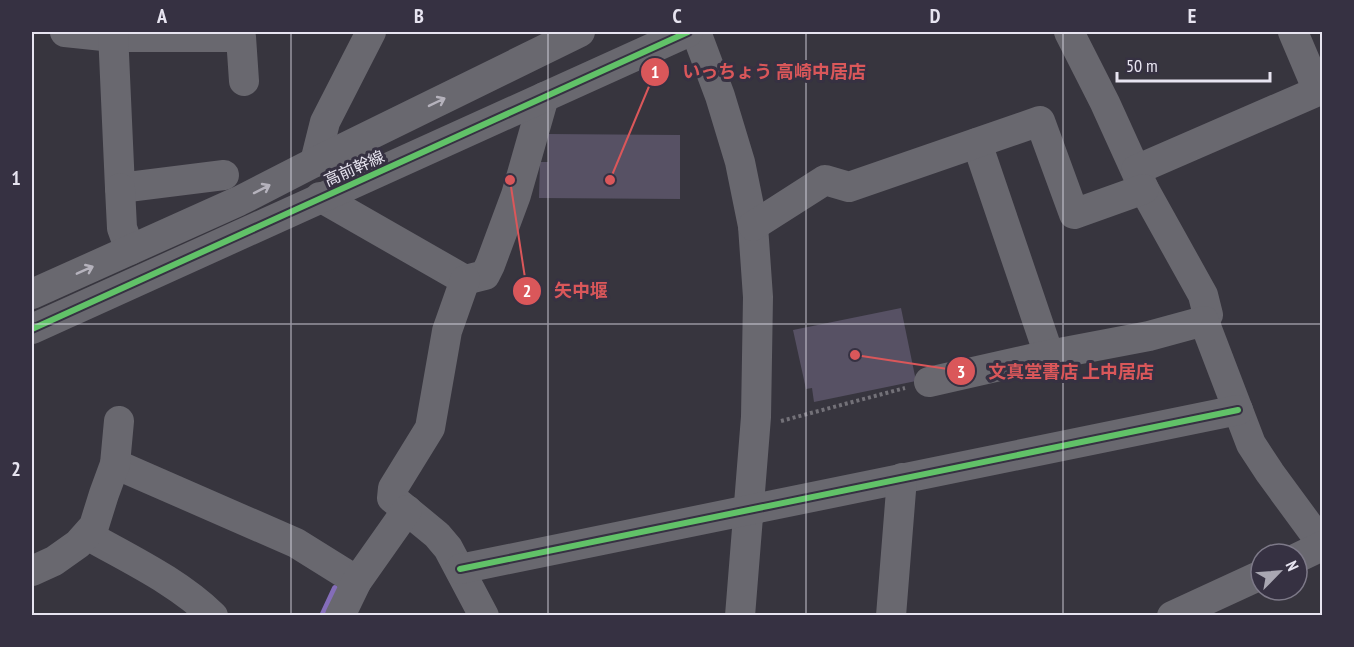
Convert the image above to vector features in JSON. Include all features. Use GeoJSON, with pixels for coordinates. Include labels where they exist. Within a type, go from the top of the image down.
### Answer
{"type":"FeatureCollection","features":[{"type":"Feature","properties":{"kind":"street"},"geometry":{"type":"LineString","coordinates":[[65,32],[241,37],[244,81]]}},
{"type":"Feature","properties":{"kind":"street"},"geometry":{"type":"LineString","coordinates":[[315,162],[325,122],[371,32]]}},
{"type":"Feature","properties":{"kind":"street","name":"高前幹線"},"geometry":{"type":"LineString","coordinates":[[32,294],[239,201],[580,32]]}},
{"type":"Feature","properties":{"kind":"street","name":"高前幹線"},"geometry":{"type":"LineString","coordinates":[[32,329],[688,32]]}},
{"type":"Feature","properties":{"kind":"street"},"geometry":{"type":"LineString","coordinates":[[696,32],[720,96],[740,162],[753,226],[758,297],[756,417],[740,615]]}},
{"type":"Feature","properties":{"kind":"street"},"geometry":{"type":"LineString","coordinates":[[929,382],[1049,355],[1149,336],[1204,321],[1208,315],[1203,295],[1140,180],[1070,32]]}},
{"type":"Feature","properties":{"kind":"street"},"geometry":{"type":"LineString","coordinates":[[753,226],[825,180],[849,187],[1040,121],[1074,214],[1318,91],[1293,32]]}},
{"type":"Feature","properties":{"kind":"street"},"geometry":{"type":"LineString","coordinates":[[113,34],[122,228],[130,250]]}},
{"type":"Feature","properties":{"kind":"street"},"geometry":{"type":"LineString","coordinates":[[320,197],[465,280],[485,275],[516,195],[544,97]]}},
{"type":"Feature","properties":{"kind":"street"},"geometry":{"type":"LineString","coordinates":[[977,143],[1049,355]]}},
{"type":"Feature","properties":{"kind":"street"},"geometry":{"type":"LineString","coordinates":[[120,188],[224,175]]}},
{"type":"Feature","properties":{"kind":"street"},"geometry":{"type":"LineString","coordinates":[[465,280],[447,332],[430,428],[393,488],[392,498],[437,535],[448,548],[484,615]]}},
{"type":"Feature","properties":{"kind":"street"},"geometry":{"type":"LineString","coordinates":[[1204,321],[1251,444],[1323,545],[1309,552]]}},
{"type":"Feature","properties":{"kind":"street"},"geometry":{"type":"LineString","coordinates":[[460,569],[1238,410]]}},
{"type":"Feature","properties":{"kind":"street"},"geometry":{"type":"LineString","coordinates":[[32,570],[54,561],[78,544],[94,526],[115,464],[119,421]]}},
{"type":"Feature","properties":{"kind":"street"},"geometry":{"type":"LineString","coordinates":[[115,464],[296,543],[357,581]]}},
{"type":"Feature","properties":{"kind":"street"},"geometry":{"type":"LineString","coordinates":[[891,615],[902,478]]}},
{"type":"Feature","properties":{"kind":"street"},"geometry":{"type":"LineString","coordinates":[[340,615],[357,581],[407,510]]}},
{"type":"Feature","properties":{"kind":"street"},"geometry":{"type":"LineString","coordinates":[[87,535],[167,581],[213,615]]}},
{"type":"Feature","properties":{"kind":"street"},"geometry":{"type":"LineString","coordinates":[[1172,615],[1249,580]]}},
{"type":"Feature","properties":{"kind":"path"},"geometry":{"type":"LineString","coordinates":[[781,421],[929,382]]}},
{"type":"Feature","properties":{"kind":"building"},"geometry":{"type":"Polygon","coordinates":[[[548,134],[680,135],[680,199],[539,198],[540,162],[548,162],[548,134]]]}},
{"type":"Feature","properties":{"kind":"building"},"geometry":{"type":"Polygon","coordinates":[[[901,308],[916,381],[814,402],[812,388],[806,389],[793,330],[901,308]]]}},
{"type":"Feature","properties":{"kind":"waterway"},"geometry":{"type":"LineString","coordinates":[[322,616],[335,588]]}},
{"type":"Feature","properties":{"kind":"cycle path"},"geometry":{"type":"LineString","coordinates":[[32,329],[688,32]]}},
{"type":"Feature","properties":{"kind":"cycle path"},"geometry":{"type":"LineString","coordinates":[[460,569],[1238,410]]}},
{"type":"Feature","properties":{"kind":"place","name":"矢中堰"},"geometry":{"type":"Point","coordinates":[510,180]}},
{"type":"Feature","properties":{"kind":"place","name":"いっちょう 高崎中居店"},"geometry":{"type":"Point","coordinates":[610,180]}},
{"type":"Feature","properties":{"kind":"place","name":"文真堂書店 上中居店"},"geometry":{"type":"Point","coordinates":[855,355]}}]}
